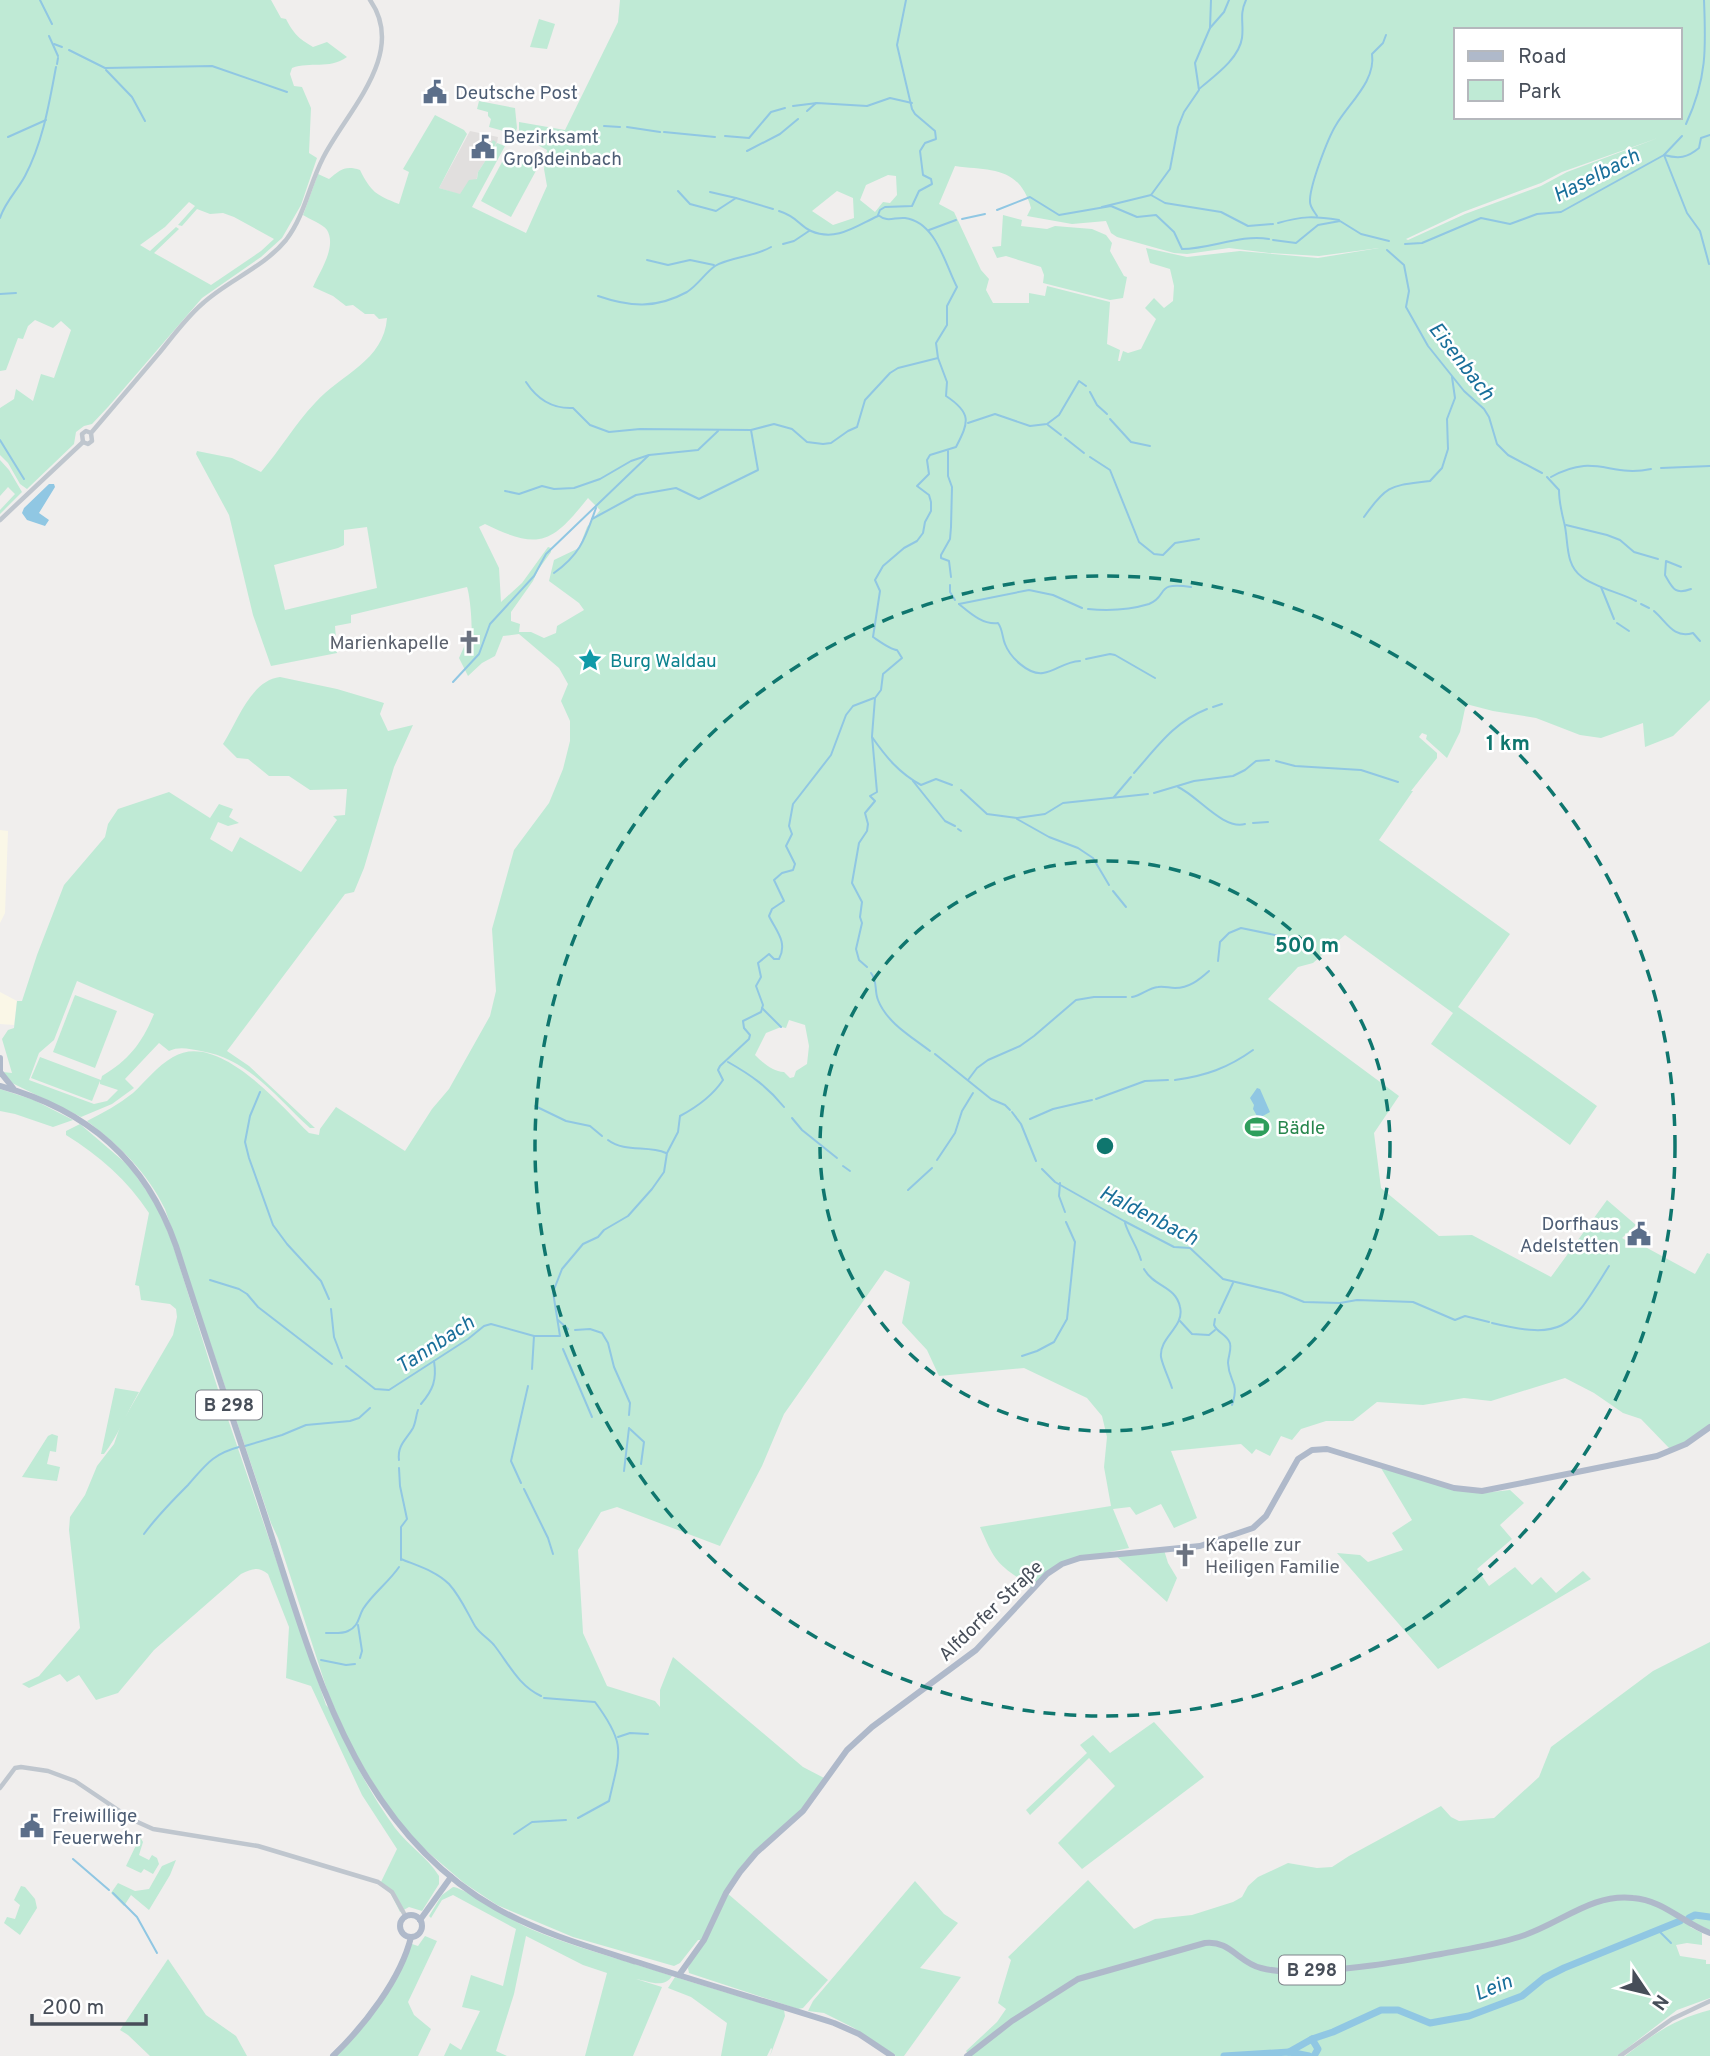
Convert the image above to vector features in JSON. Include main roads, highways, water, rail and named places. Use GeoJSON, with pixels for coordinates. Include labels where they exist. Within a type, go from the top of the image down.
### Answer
{"type":"FeatureCollection","features":[{"type":"Feature","properties":{"kind":"main road"},"geometry":{"type":"LineString","coordinates":[[0,1058],[0,1074],[14,1090]]}},
{"type":"Feature","properties":{"kind":"main road","name":"B 298"},"geometry":{"type":"LineString","coordinates":[[0,1086],[47,1102],[105,1139],[130,1162],[159,1203],[182,1263],[329,1699],[354,1757],[381,1802],[413,1842],[451,1877],[494,1907],[531,1926],[849,2029],[892,2056]]}},
{"type":"Feature","properties":{"kind":"main road","name":"Alfdorfer Straße"},"geometry":{"type":"LineString","coordinates":[[679,1975],[704,1940],[726,1893],[745,1866],[803,1811],[854,1742],[976,1650],[1040,1581],[1062,1564],[1080,1558],[1200,1546],[1247,1531],[1263,1520],[1293,1467],[1304,1454],[1312,1450],[1328,1449],[1454,1488],[1491,1490],[1665,1453],[1693,1440],[1710,1427]]}},
{"type":"Feature","properties":{"kind":"main road"},"geometry":{"type":"LineString","coordinates":[[420,1920],[451,1877]]}},
{"type":"Feature","properties":{"kind":"main road","name":"B 298"},"geometry":{"type":"LineString","coordinates":[[967,2056],[1012,2021],[1078,1979],[1205,1943],[1216,1942],[1227,1946],[1262,1969],[1323,1970],[1391,1963],[1507,1940],[1548,1927],[1590,1904],[1610,1898],[1643,1899],[1660,1905],[1710,1933]]}},
{"type":"Feature","properties":{"kind":"main road"},"geometry":{"type":"LineString","coordinates":[[333,2056],[372,2012],[393,1978],[411,1937],[420,1932],[420,1920],[412,1916],[402,1921],[401,1927],[405,1935],[411,1937]]}},
{"type":"Feature","properties":{"kind":"water"},"geometry":{"type":"Polygon","coordinates":[[[49,484],[54,484],[55,487],[39,513],[49,520],[45,526],[27,520],[22,513],[24,508],[49,484]]]}},
{"type":"Feature","properties":{"kind":"water"},"geometry":{"type":"Polygon","coordinates":[[[1257,1088],[1260,1089],[1270,1112],[1261,1117],[1257,1116],[1250,1098],[1257,1088]]]}},
{"type":"Feature","properties":{"kind":"waterway"},"geometry":{"type":"LineString","coordinates":[[40,0],[52,24]]}},
{"type":"Feature","properties":{"kind":"waterway"},"geometry":{"type":"LineString","coordinates":[[867,967],[859,960],[856,949],[862,923],[862,902],[852,883],[859,843],[867,831],[865,813],[875,801],[870,796],[877,792],[872,736],[875,698],[881,690],[883,674],[902,658],[897,650],[873,637],[880,591],[875,580],[883,566],[917,541],[923,533],[931,511],[931,502],[929,495],[917,486],[929,474],[927,460],[930,455],[956,447],[964,431],[966,418],[960,408],[946,396],[947,382],[938,358],[936,343],[947,325],[947,306],[957,287],[938,245],[925,227],[905,218],[888,219],[878,215],[885,207],[912,206],[919,191],[932,184],[931,179],[923,175],[920,151],[925,143],[936,139],[935,131],[912,109],[897,45],[906,0]]}},
{"type":"Feature","properties":{"kind":"waterway"},"geometry":{"type":"LineString","coordinates":[[1102,207],[1151,195],[1170,169],[1178,127],[1184,112],[1199,90],[1195,63],[1210,28],[1211,0]]}},
{"type":"Feature","properties":{"kind":"waterway"},"geometry":{"type":"LineString","coordinates":[[1210,28],[1224,12],[1229,0]]}},
{"type":"Feature","properties":{"kind":"waterway"},"geometry":{"type":"LineString","coordinates":[[1199,89],[1225,66],[1240,46],[1246,0]]}},
{"type":"Feature","properties":{"kind":"waterway"},"geometry":{"type":"LineString","coordinates":[[1686,124],[1698,92],[1704,63],[1704,0]]}},
{"type":"Feature","properties":{"kind":"waterway"},"geometry":{"type":"LineString","coordinates":[[1317,216],[1310,202],[1324,151],[1336,125],[1366,83],[1372,54],[1383,43],[1386,35]]}},
{"type":"Feature","properties":{"kind":"waterway"},"geometry":{"type":"LineString","coordinates":[[49,36],[58,56]]}},
{"type":"Feature","properties":{"kind":"waterway"},"geometry":{"type":"LineString","coordinates":[[54,44],[62,47]]}},
{"type":"Feature","properties":{"kind":"waterway"},"geometry":{"type":"LineString","coordinates":[[69,50],[105,68],[212,66],[287,92]]}},
{"type":"Feature","properties":{"kind":"waterway"},"geometry":{"type":"LineString","coordinates":[[57,64],[58,58]]}},
{"type":"Feature","properties":{"kind":"waterway"},"geometry":{"type":"LineString","coordinates":[[0,218],[25,176],[36,150],[45,123],[56,67]]}},
{"type":"Feature","properties":{"kind":"waterway"},"geometry":{"type":"LineString","coordinates":[[106,70],[132,97],[145,121]]}},
{"type":"Feature","properties":{"kind":"waterway"},"geometry":{"type":"LineString","coordinates":[[793,106],[817,103],[867,106],[890,98],[912,103]]}},
{"type":"Feature","properties":{"kind":"waterway"},"geometry":{"type":"LineString","coordinates":[[807,111],[816,103]]}},
{"type":"Feature","properties":{"kind":"waterway"},"geometry":{"type":"LineString","coordinates":[[725,136],[749,138],[771,112],[785,108]]}},
{"type":"Feature","properties":{"kind":"waterway"},"geometry":{"type":"LineString","coordinates":[[747,151],[780,134],[798,119]]}},
{"type":"Feature","properties":{"kind":"waterway"},"geometry":{"type":"LineString","coordinates":[[8,137],[46,120]]}},
{"type":"Feature","properties":{"kind":"waterway"},"geometry":{"type":"LineString","coordinates":[[604,126],[620,127]]}},
{"type":"Feature","properties":{"kind":"waterway"},"geometry":{"type":"LineString","coordinates":[[627,127],[660,132]]}},
{"type":"Feature","properties":{"kind":"waterway"},"geometry":{"type":"LineString","coordinates":[[664,132],[715,137]]}},
{"type":"Feature","properties":{"kind":"waterway","name":"Haselbach"},"geometry":{"type":"LineString","coordinates":[[1405,244],[1422,243],[1481,218],[1510,224],[1537,214],[1561,212],[1664,155],[1679,157],[1691,154],[1699,148],[1701,138],[1710,135]]}},
{"type":"Feature","properties":{"kind":"waterway"},"geometry":{"type":"LineString","coordinates":[[1682,136],[1664,155],[1687,213],[1700,231],[1709,264]]}},
{"type":"Feature","properties":{"kind":"waterway"},"geometry":{"type":"LineString","coordinates":[[678,191],[690,204],[716,211],[736,198],[773,209]]}},
{"type":"Feature","properties":{"kind":"waterway"},"geometry":{"type":"LineString","coordinates":[[710,192],[736,198]]}},
{"type":"Feature","properties":{"kind":"waterway"},"geometry":{"type":"LineString","coordinates":[[1151,195],[1165,203],[1221,212],[1248,226],[1273,224]]}},
{"type":"Feature","properties":{"kind":"waterway","name":"Haselbach"},"geometry":{"type":"LineString","coordinates":[[997,210],[1030,197],[1059,215],[1111,206],[1137,217],[1156,215],[1174,232],[1182,249],[1247,238],[1269,239]]}},
{"type":"Feature","properties":{"kind":"waterway"},"geometry":{"type":"LineString","coordinates":[[779,211],[811,231],[829,235],[846,231],[878,216]]}},
{"type":"Feature","properties":{"kind":"waterway","name":"Haselbach"},"geometry":{"type":"LineString","coordinates":[[962,219],[985,214]]}},
{"type":"Feature","properties":{"kind":"waterway"},"geometry":{"type":"LineString","coordinates":[[1278,223],[1308,217],[1339,220]]}},
{"type":"Feature","properties":{"kind":"waterway","name":"Haselbach"},"geometry":{"type":"LineString","coordinates":[[929,230],[956,220]]}},
{"type":"Feature","properties":{"kind":"waterway","name":"Haselbach"},"geometry":{"type":"LineString","coordinates":[[1273,240],[1296,243],[1318,225],[1340,221],[1361,234],[1389,241]]}},
{"type":"Feature","properties":{"kind":"waterway"},"geometry":{"type":"LineString","coordinates":[[783,244],[794,241],[809,231]]}},
{"type":"Feature","properties":{"kind":"waterway"},"geometry":{"type":"LineString","coordinates":[[598,296],[632,304],[654,304],[676,298],[695,286],[715,266],[771,247]]}},
{"type":"Feature","properties":{"kind":"waterway","name":"Eisenbach"},"geometry":{"type":"LineString","coordinates":[[1387,250],[1404,265],[1409,291],[1406,307],[1428,346],[1464,391],[1484,409],[1497,444],[1508,455],[1542,473]]}},
{"type":"Feature","properties":{"kind":"waterway"},"geometry":{"type":"LineString","coordinates":[[647,260],[668,265],[690,260],[714,265]]}},
{"type":"Feature","properties":{"kind":"waterway"},"geometry":{"type":"LineString","coordinates":[[0,294],[16,293]]}},
{"type":"Feature","properties":{"kind":"waterway"},"geometry":{"type":"LineString","coordinates":[[526,382],[546,402],[558,407],[573,408],[590,425],[609,432],[640,429],[751,430],[774,424],[792,429],[807,442],[823,444],[831,443],[857,427],[865,400],[890,373],[898,368],[938,358]]}},
{"type":"Feature","properties":{"kind":"waterway"},"geometry":{"type":"LineString","coordinates":[[1364,517],[1385,492],[1399,486],[1430,481],[1442,468],[1448,449],[1447,419],[1455,398],[1452,377]]}},
{"type":"Feature","properties":{"kind":"waterway"},"geometry":{"type":"LineString","coordinates":[[968,423],[995,414],[1030,426],[1047,424],[1059,415],[1079,381],[1086,386]]}},
{"type":"Feature","properties":{"kind":"waterway"},"geometry":{"type":"LineString","coordinates":[[1090,392],[1097,405],[1107,414]]}},
{"type":"Feature","properties":{"kind":"waterway"},"geometry":{"type":"LineString","coordinates":[[1110,419],[1131,442],[1150,446]]}},
{"type":"Feature","properties":{"kind":"waterway"},"geometry":{"type":"LineString","coordinates":[[1048,425],[1061,435]]}},
{"type":"Feature","properties":{"kind":"waterway"},"geometry":{"type":"LineString","coordinates":[[592,519],[636,495],[676,488],[699,499],[758,470],[751,430]]}},
{"type":"Feature","properties":{"kind":"waterway"},"geometry":{"type":"LineString","coordinates":[[505,491],[519,494],[542,486],[554,489],[574,488],[600,479],[631,461],[649,455],[698,450],[718,431]]}},
{"type":"Feature","properties":{"kind":"waterway"},"geometry":{"type":"LineString","coordinates":[[1065,438],[1084,453]]}},
{"type":"Feature","properties":{"kind":"waterway"},"geometry":{"type":"LineString","coordinates":[[0,440],[24,479]]}},
{"type":"Feature","properties":{"kind":"waterway"},"geometry":{"type":"LineString","coordinates":[[948,451],[948,476],[952,487],[951,527],[950,539],[941,558],[949,561],[951,577]]}},
{"type":"Feature","properties":{"kind":"waterway"},"geometry":{"type":"LineString","coordinates":[[453,682],[479,654],[490,624],[534,576],[546,554],[649,455]]}},
{"type":"Feature","properties":{"kind":"waterway"},"geometry":{"type":"LineString","coordinates":[[1090,457],[1110,470],[1139,542],[1154,554],[1163,555],[1175,543],[1199,539]]}},
{"type":"Feature","properties":{"kind":"waterway"},"geometry":{"type":"LineString","coordinates":[[1551,477],[1580,466],[1624,471],[1651,469]]}},
{"type":"Feature","properties":{"kind":"waterway"},"geometry":{"type":"LineString","coordinates":[[1661,468],[1710,466]]}},
{"type":"Feature","properties":{"kind":"waterway","name":"Eisenbach"},"geometry":{"type":"LineString","coordinates":[[1547,477],[1559,490],[1568,551],[1576,572],[1593,584],[1636,601]]}},
{"type":"Feature","properties":{"kind":"waterway"},"geometry":{"type":"LineString","coordinates":[[554,573],[576,552],[596,508]]}},
{"type":"Feature","properties":{"kind":"waterway"},"geometry":{"type":"LineString","coordinates":[[1566,525],[1607,535],[1620,540],[1634,552],[1658,559]]}},
{"type":"Feature","properties":{"kind":"waterway"},"geometry":{"type":"LineString","coordinates":[[1681,567],[1666,561],[1665,575],[1675,590],[1691,589]]}},
{"type":"Feature","properties":{"kind":"waterway"},"geometry":{"type":"LineString","coordinates":[[950,585],[950,592],[955,600]]}},
{"type":"Feature","properties":{"kind":"waterway"},"geometry":{"type":"LineString","coordinates":[[1088,609],[1118,610],[1141,606],[1155,601],[1164,590],[1172,586],[1191,587]]}},
{"type":"Feature","properties":{"kind":"waterway"},"geometry":{"type":"LineString","coordinates":[[1601,587],[1614,619]]}},
{"type":"Feature","properties":{"kind":"waterway"},"geometry":{"type":"LineString","coordinates":[[959,604],[1029,590],[1053,595],[1082,608]]}},
{"type":"Feature","properties":{"kind":"waterway"},"geometry":{"type":"LineString","coordinates":[[959,604],[982,620],[998,623],[1011,654],[1031,671],[1043,673],[1080,661]]}},
{"type":"Feature","properties":{"kind":"waterway","name":"Eisenbach"},"geometry":{"type":"LineString","coordinates":[[1641,604],[1649,608]]}},
{"type":"Feature","properties":{"kind":"waterway","name":"Eisenbach"},"geometry":{"type":"LineString","coordinates":[[1654,611],[1675,632],[1693,633],[1700,641]]}},
{"type":"Feature","properties":{"kind":"waterway"},"geometry":{"type":"LineString","coordinates":[[1617,623],[1629,631]]}},
{"type":"Feature","properties":{"kind":"waterway"},"geometry":{"type":"LineString","coordinates":[[1086,659],[1115,655],[1155,678]]}},
{"type":"Feature","properties":{"kind":"waterway","name":"Tannbach"},"geometry":{"type":"LineString","coordinates":[[346,1366],[375,1389],[389,1390],[484,1326],[491,1324],[534,1336],[560,1336],[553,1292],[562,1269],[583,1244],[628,1216],[652,1189],[664,1172],[667,1153],[678,1132],[680,1116],[714,1091],[723,1080],[718,1070],[720,1066],[749,1039],[750,1035],[744,1028],[743,1021],[761,1012],[763,1005],[756,986],[761,977],[758,963],[769,954],[774,959],[779,959],[781,953],[782,942],[769,916],[772,909],[784,901],[774,880],[782,873],[793,870],[795,864],[786,846],[792,834],[789,826],[793,804],[831,755],[846,715],[853,706],[874,698]]}},
{"type":"Feature","properties":{"kind":"waterway"},"geometry":{"type":"LineString","coordinates":[[1213,707],[1222,704]]}},
{"type":"Feature","properties":{"kind":"waterway"},"geometry":{"type":"LineString","coordinates":[[1134,773],[1175,728],[1207,709]]}},
{"type":"Feature","properties":{"kind":"waterway"},"geometry":{"type":"LineString","coordinates":[[872,737],[893,764],[921,785],[936,779],[952,785]]}},
{"type":"Feature","properties":{"kind":"waterway"},"geometry":{"type":"LineString","coordinates":[[1154,793],[1194,781],[1233,776],[1256,761],[1269,760]]}},
{"type":"Feature","properties":{"kind":"waterway"},"geometry":{"type":"LineString","coordinates":[[1276,761],[1295,766],[1361,770],[1398,782]]}},
{"type":"Feature","properties":{"kind":"waterway"},"geometry":{"type":"LineString","coordinates":[[1114,797],[1131,777]]}},
{"type":"Feature","properties":{"kind":"waterway"},"geometry":{"type":"LineString","coordinates":[[913,781],[945,821],[955,826]]}},
{"type":"Feature","properties":{"kind":"waterway"},"geometry":{"type":"LineString","coordinates":[[1178,787],[1228,822],[1245,824]]}},
{"type":"Feature","properties":{"kind":"waterway"},"geometry":{"type":"LineString","coordinates":[[961,790],[987,814],[1017,818],[1045,814],[1063,803],[1148,794]]}},
{"type":"Feature","properties":{"kind":"waterway"},"geometry":{"type":"LineString","coordinates":[[1017,819],[1093,858],[1109,885]]}},
{"type":"Feature","properties":{"kind":"waterway"},"geometry":{"type":"LineString","coordinates":[[1253,823],[1268,822]]}},
{"type":"Feature","properties":{"kind":"waterway"},"geometry":{"type":"LineString","coordinates":[[1113,891],[1126,907]]}},
{"type":"Feature","properties":{"kind":"waterway"},"geometry":{"type":"LineString","coordinates":[[1218,961],[1220,942],[1229,933],[1241,928],[1314,943]]}},
{"type":"Feature","properties":{"kind":"waterway"},"geometry":{"type":"LineString","coordinates":[[1132,997],[1154,988],[1185,987],[1209,971]]}},
{"type":"Feature","properties":{"kind":"waterway","name":"Haldenbach"},"geometry":{"type":"LineString","coordinates":[[871,973],[878,1000],[887,1016],[930,1051]]}},
{"type":"Feature","properties":{"kind":"waterway"},"geometry":{"type":"LineString","coordinates":[[968,1080],[977,1068],[988,1060],[1020,1046],[1076,1000],[1126,997]]}},
{"type":"Feature","properties":{"kind":"waterway"},"geometry":{"type":"LineString","coordinates":[[762,1008],[781,1027]]}},
{"type":"Feature","properties":{"kind":"waterway"},"geometry":{"type":"LineString","coordinates":[[1175,1080],[1216,1070],[1253,1050]]}},
{"type":"Feature","properties":{"kind":"waterway","name":"Haldenbach"},"geometry":{"type":"LineString","coordinates":[[935,1054],[991,1099],[1010,1110]]}},
{"type":"Feature","properties":{"kind":"waterway"},"geometry":{"type":"LineString","coordinates":[[728,1062],[759,1082],[784,1107]]}},
{"type":"Feature","properties":{"kind":"waterway"},"geometry":{"type":"LineString","coordinates":[[1096,1099],[1145,1081],[1168,1080]]}},
{"type":"Feature","properties":{"kind":"waterway"},"geometry":{"type":"LineString","coordinates":[[260,1092],[250,1116],[245,1142],[249,1158],[273,1225],[321,1281],[329,1299]]}},
{"type":"Feature","properties":{"kind":"waterway"},"geometry":{"type":"LineString","coordinates":[[937,1160],[955,1133],[962,1111],[973,1093]]}},
{"type":"Feature","properties":{"kind":"waterway"},"geometry":{"type":"LineString","coordinates":[[1030,1119],[1053,1109],[1092,1100]]}},
{"type":"Feature","properties":{"kind":"waterway"},"geometry":{"type":"LineString","coordinates":[[535,1106],[566,1121],[590,1126],[602,1136]]}},
{"type":"Feature","properties":{"kind":"waterway","name":"Haldenbach"},"geometry":{"type":"LineString","coordinates":[[1012,1112],[1021,1124],[1036,1161]]}},
{"type":"Feature","properties":{"kind":"waterway"},"geometry":{"type":"LineString","coordinates":[[792,1118],[802,1130],[837,1158]]}},
{"type":"Feature","properties":{"kind":"waterway"},"geometry":{"type":"LineString","coordinates":[[608,1140],[629,1148],[666,1153]]}},
{"type":"Feature","properties":{"kind":"waterway"},"geometry":{"type":"LineString","coordinates":[[843,1166],[850,1171]]}},
{"type":"Feature","properties":{"kind":"waterway"},"geometry":{"type":"LineString","coordinates":[[908,1190],[932,1168]]}},
{"type":"Feature","properties":{"kind":"waterway","name":"Haldenbach"},"geometry":{"type":"LineString","coordinates":[[1042,1169],[1055,1182],[1124,1221],[1174,1247],[1190,1248],[1223,1279],[1282,1293],[1304,1302],[1413,1302],[1455,1320],[1465,1316],[1489,1322]]}},
{"type":"Feature","properties":{"kind":"waterway"},"geometry":{"type":"LineString","coordinates":[[1060,1183],[1059,1196],[1065,1212]]}},
{"type":"Feature","properties":{"kind":"waterway"},"geometry":{"type":"LineString","coordinates":[[1022,1356],[1054,1342],[1067,1319],[1075,1242],[1066,1222]]}},
{"type":"Feature","properties":{"kind":"waterway"},"geometry":{"type":"LineString","coordinates":[[1125,1223],[1141,1260]]}},
{"type":"Feature","properties":{"kind":"waterway","name":"Haldenbach"},"geometry":{"type":"LineString","coordinates":[[1492,1323],[1537,1330],[1552,1329],[1564,1324],[1585,1303],[1609,1266]]}},
{"type":"Feature","properties":{"kind":"waterway"},"geometry":{"type":"LineString","coordinates":[[1144,1269],[1153,1280],[1174,1295],[1180,1307],[1179,1320],[1161,1350],[1172,1388]]}},
{"type":"Feature","properties":{"kind":"waterway"},"geometry":{"type":"LineString","coordinates":[[210,1280],[247,1294],[258,1307],[332,1364]]}},
{"type":"Feature","properties":{"kind":"waterway"},"geometry":{"type":"LineString","coordinates":[[1219,1313],[1233,1283]]}},
{"type":"Feature","properties":{"kind":"waterway"},"geometry":{"type":"LineString","coordinates":[[331,1309],[334,1337],[342,1358]]}},
{"type":"Feature","properties":{"kind":"waterway"},"geometry":{"type":"LineString","coordinates":[[1215,1319],[1215,1327],[1230,1343],[1228,1363],[1235,1386],[1232,1405]]}},
{"type":"Feature","properties":{"kind":"waterway"},"geometry":{"type":"LineString","coordinates":[[558,1320],[568,1329]]}},
{"type":"Feature","properties":{"kind":"waterway"},"geometry":{"type":"LineString","coordinates":[[1180,1321],[1192,1334],[1209,1335],[1215,1330]]}},
{"type":"Feature","properties":{"kind":"waterway"},"geometry":{"type":"LineString","coordinates":[[575,1330],[590,1329],[602,1333],[630,1403],[629,1415]]}},
{"type":"Feature","properties":{"kind":"waterway"},"geometry":{"type":"LineString","coordinates":[[532,1369],[534,1336]]}},
{"type":"Feature","properties":{"kind":"waterway"},"geometry":{"type":"LineString","coordinates":[[563,1349],[592,1417]]}},
{"type":"Feature","properties":{"kind":"waterway"},"geometry":{"type":"LineString","coordinates":[[421,1404],[433,1384],[434,1361]]}},
{"type":"Feature","properties":{"kind":"waterway"},"geometry":{"type":"LineString","coordinates":[[521,1483],[511,1461],[528,1386]]}},
{"type":"Feature","properties":{"kind":"waterway","name":"Tannbach"},"geometry":{"type":"LineString","coordinates":[[245,1446],[306,1425],[350,1421],[359,1418],[370,1408]]}},
{"type":"Feature","properties":{"kind":"waterway"},"geometry":{"type":"LineString","coordinates":[[399,1460],[401,1446],[413,1428],[418,1410]]}},
{"type":"Feature","properties":{"kind":"waterway"},"geometry":{"type":"LineString","coordinates":[[624,1471],[629,1428]]}},
{"type":"Feature","properties":{"kind":"waterway"},"geometry":{"type":"LineString","coordinates":[[630,1429],[644,1442],[641,1464]]}},
{"type":"Feature","properties":{"kind":"waterway","name":"Tannbach"},"geometry":{"type":"LineString","coordinates":[[144,1534],[210,1462],[222,1453],[239,1447]]}},
{"type":"Feature","properties":{"kind":"waterway"},"geometry":{"type":"LineString","coordinates":[[399,1468],[407,1519],[401,1527],[401,1560]]}},
{"type":"Feature","properties":{"kind":"waterway"},"geometry":{"type":"LineString","coordinates":[[524,1489],[553,1554]]}},
{"type":"Feature","properties":{"kind":"waterway"},"geometry":{"type":"LineString","coordinates":[[401,1559],[444,1579],[460,1599],[477,1629],[494,1645],[520,1680],[541,1696]]}},
{"type":"Feature","properties":{"kind":"waterway"},"geometry":{"type":"LineString","coordinates":[[326,1633],[343,1633],[354,1627],[367,1603],[399,1567]]}},
{"type":"Feature","properties":{"kind":"waterway"},"geometry":{"type":"LineString","coordinates":[[358,1625],[362,1651],[360,1658]]}},
{"type":"Feature","properties":{"kind":"waterway"},"geometry":{"type":"LineString","coordinates":[[321,1660],[355,1664]]}},
{"type":"Feature","properties":{"kind":"waterway"},"geometry":{"type":"LineString","coordinates":[[544,1698],[595,1702],[616,1739],[618,1759],[609,1801],[578,1818]]}},
{"type":"Feature","properties":{"kind":"waterway"},"geometry":{"type":"LineString","coordinates":[[618,1737],[630,1733],[648,1734]]}},
{"type":"Feature","properties":{"kind":"waterway"},"geometry":{"type":"LineString","coordinates":[[514,1834],[532,1822],[566,1820]]}},
{"type":"Feature","properties":{"kind":"waterway"},"geometry":{"type":"LineString","coordinates":[[73,1859],[109,1890]]}},
{"type":"Feature","properties":{"kind":"waterway"},"geometry":{"type":"LineString","coordinates":[[113,1893],[137,1917],[157,1953]]}},
{"type":"Feature","properties":{"kind":"waterway","name":"Lein"},"geometry":{"type":"LineString","coordinates":[[1689,1918],[1695,1915],[1710,1917]]}},
{"type":"Feature","properties":{"kind":"waterway","name":"Lein"},"geometry":{"type":"LineString","coordinates":[[1314,2056],[1318,2049],[1312,2039],[1381,2010],[1398,2010],[1430,2023],[1469,2016],[1522,1996],[1544,1978],[1564,1968],[1680,1921]]}},
{"type":"Feature","properties":{"kind":"waterway"},"geometry":{"type":"LineString","coordinates":[[1657,1929],[1671,1943]]}},
{"type":"Feature","properties":{"kind":"waterway","name":"Lein"},"geometry":{"type":"LineString","coordinates":[[1289,2052],[1312,2039]]}},
{"type":"Feature","properties":{"kind":"waterway","name":"Lein"},"geometry":{"type":"LineString","coordinates":[[1224,2056],[1289,2052],[1309,2056]]}},
{"type":"Feature","properties":{"kind":"place","name":"Deutsche Post"},"geometry":{"type":"Point","coordinates":[435,92]}},
{"type":"Feature","properties":{"kind":"place","name":"Bezirksamt Großdeinbach"},"geometry":{"type":"Point","coordinates":[483,147]}},
{"type":"Feature","properties":{"kind":"place","name":"Marienkapelle"},"geometry":{"type":"Point","coordinates":[469,642]}},
{"type":"Feature","properties":{"kind":"place","name":"Burg Waldau"},"geometry":{"type":"Point","coordinates":[590,660]}},
{"type":"Feature","properties":{"kind":"place","name":"Bädle"},"geometry":{"type":"Point","coordinates":[1257,1127]}},
{"type":"Feature","properties":{"kind":"place","name":"Dorfhaus Adelstetten"},"geometry":{"type":"Point","coordinates":[1639,1234]}},
{"type":"Feature","properties":{"kind":"place","name":"Kapelle zur Heiligen Familie"},"geometry":{"type":"Point","coordinates":[1185,1555]}},
{"type":"Feature","properties":{"kind":"place","name":"Freiwillige Feuerwehr"},"geometry":{"type":"Point","coordinates":[32,1826]}}]}
